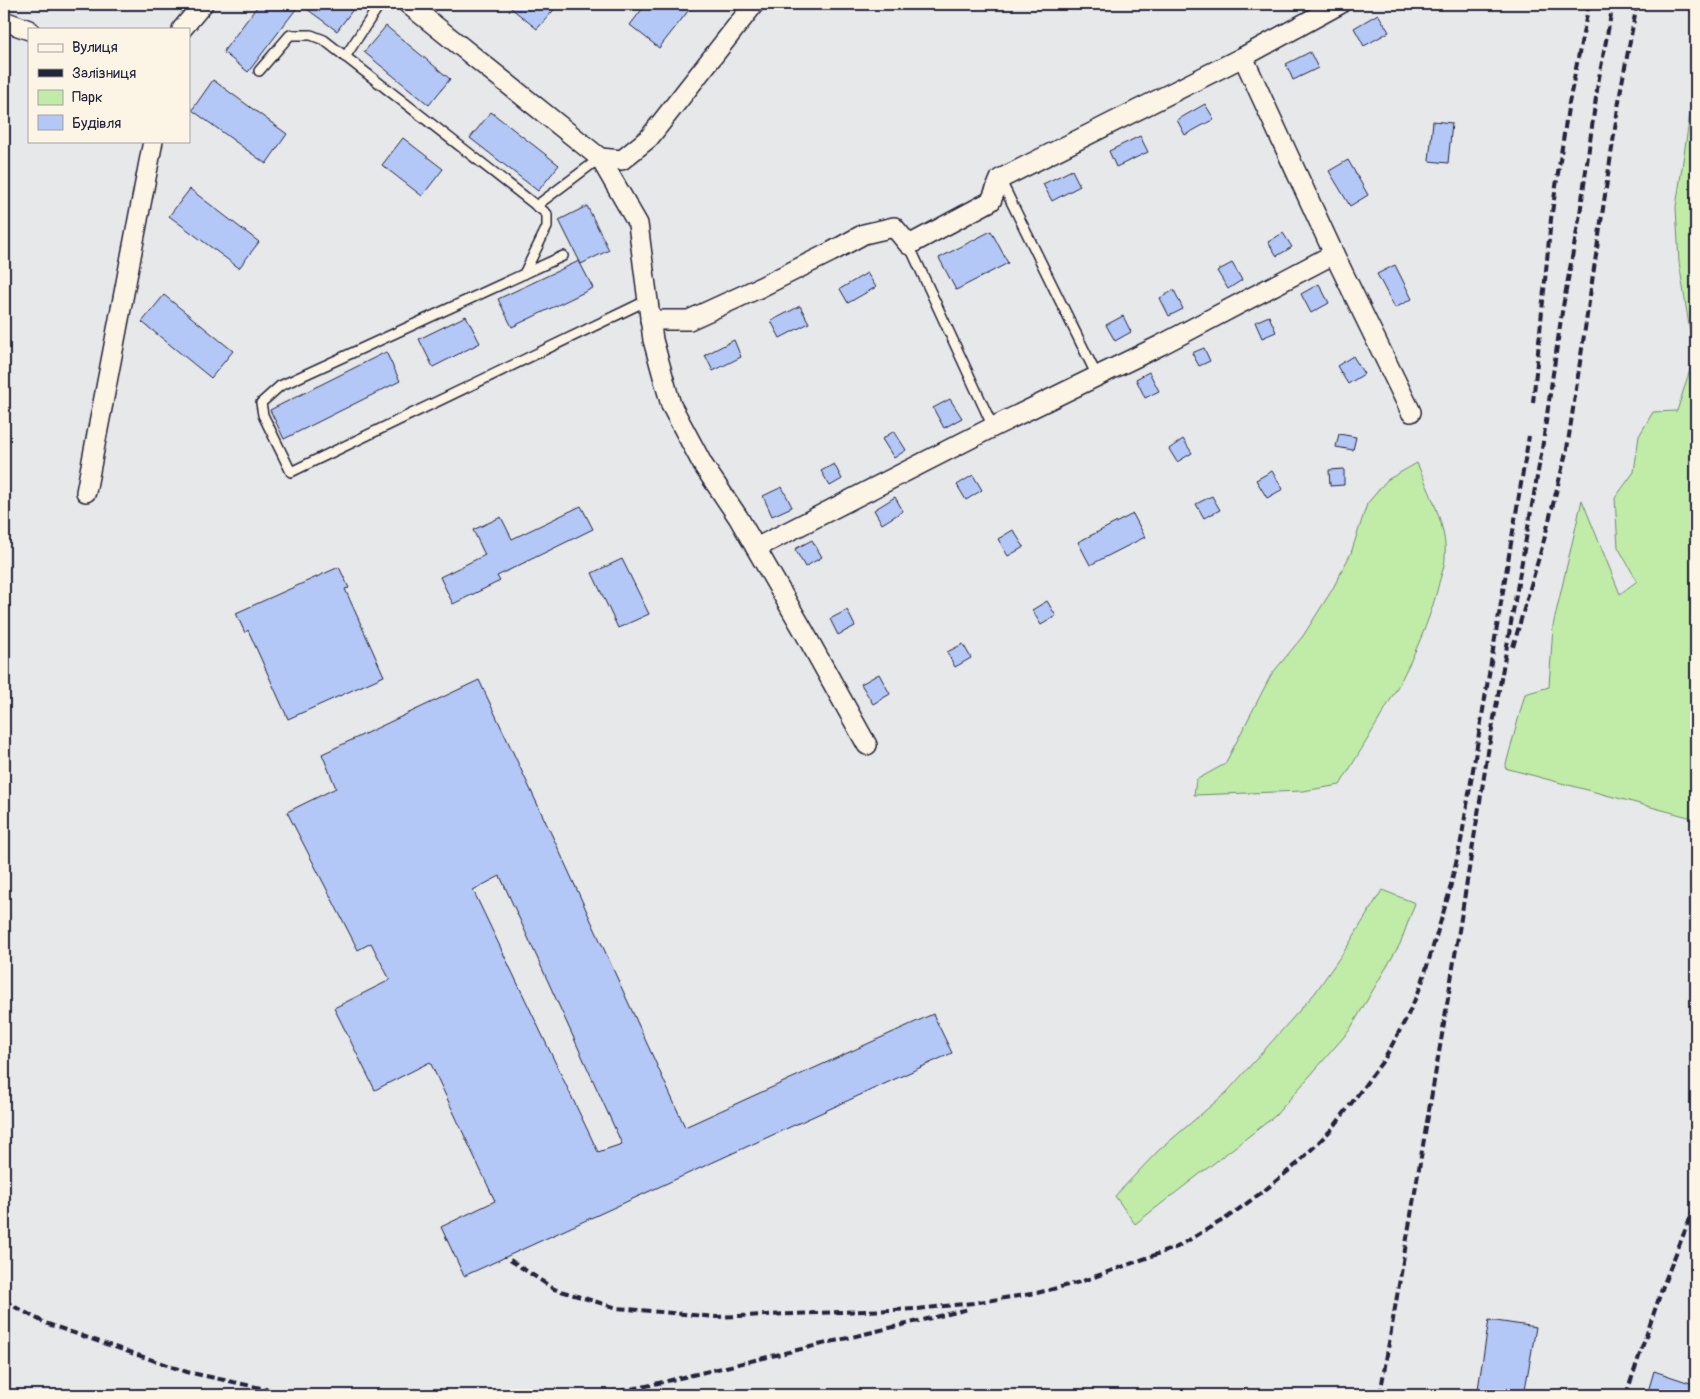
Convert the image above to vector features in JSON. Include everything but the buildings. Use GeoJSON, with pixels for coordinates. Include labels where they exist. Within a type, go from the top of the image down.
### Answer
{"type":"FeatureCollection","features":[{"type":"Feature","properties":{"kind":"street"},"geometry":{"type":"LineString","coordinates":[[183,28],[203,4]]}},
{"type":"Feature","properties":{"kind":"street"},"geometry":{"type":"LineString","coordinates":[[408,4],[600,158],[638,224],[653,340],[671,405],[703,465],[738,517],[756,548],[866,745]]}},
{"type":"Feature","properties":{"kind":"street"},"geometry":{"type":"LineString","coordinates":[[600,158],[622,160],[649,138],[754,4]]}},
{"type":"Feature","properties":{"kind":"street"},"geometry":{"type":"LineString","coordinates":[[650,320],[689,320],[761,287],[864,234],[894,227],[909,245],[991,201],[1000,179],[1243,57],[1340,4]]}},
{"type":"Feature","properties":{"kind":"street"},"geometry":{"type":"LineString","coordinates":[[4,21],[28,30]]}},
{"type":"Feature","properties":{"kind":"street"},"geometry":{"type":"LineString","coordinates":[[1243,57],[1334,254],[1411,412]]}},
{"type":"Feature","properties":{"kind":"street"},"geometry":{"type":"LineString","coordinates":[[86,492],[153,142]]}},
{"type":"Feature","properties":{"kind":"street"},"geometry":{"type":"LineString","coordinates":[[756,548],[993,427],[1161,345],[1334,254]]}},
{"type":"Feature","properties":{"kind":"lane"},"geometry":{"type":"LineString","coordinates":[[345,56],[380,4]]}},
{"type":"Feature","properties":{"kind":"lane"},"geometry":{"type":"LineString","coordinates":[[258,71],[290,35],[310,36],[324,40],[345,56],[547,214],[547,226],[524,274]]}},
{"type":"Feature","properties":{"kind":"lane"},"geometry":{"type":"LineString","coordinates":[[536,206],[600,158]]}},
{"type":"Feature","properties":{"kind":"lane"},"geometry":{"type":"LineString","coordinates":[[1000,179],[1097,376]]}},
{"type":"Feature","properties":{"kind":"lane"},"geometry":{"type":"LineString","coordinates":[[909,245],[993,427]]}},
{"type":"Feature","properties":{"kind":"lane"},"geometry":{"type":"LineString","coordinates":[[564,256],[280,386],[261,403],[263,415],[291,472],[648,300]]}},
{"type":"Feature","properties":{"kind":"green space"},"geometry":{"type":"Polygon","coordinates":[[[1696,75],[1696,819],[1505,768],[1525,694],[1549,687],[1553,626],[1582,500],[1620,594],[1637,581],[1618,547],[1615,498],[1634,472],[1639,436],[1653,412],[1677,411],[1694,357],[1679,262],[1676,207],[1696,75]]]}},
{"type":"Feature","properties":{"kind":"green space"},"geometry":{"type":"Polygon","coordinates":[[[1417,463],[1440,521],[1445,546],[1445,561],[1430,614],[1409,665],[1383,714],[1340,785],[1303,791],[1194,795],[1196,780],[1225,764],[1271,675],[1303,636],[1332,590],[1351,553],[1367,504],[1387,480],[1417,463]]]}},
{"type":"Feature","properties":{"kind":"green space"},"geometry":{"type":"Polygon","coordinates":[[[1382,890],[1415,903],[1400,944],[1349,1031],[1275,1116],[1135,1224],[1115,1196],[1158,1151],[1227,1092],[1315,993],[1347,947],[1382,890]]]}},
{"type":"Feature","properties":{"kind":"railway"},"geometry":{"type":"LineString","coordinates":[[1533,403],[1551,219],[1568,108],[1589,4]]}},
{"type":"Feature","properties":{"kind":"railway"},"geometry":{"type":"LineString","coordinates":[[1380,1395],[1443,1029],[1488,752],[1542,449],[1562,312],[1580,214],[1598,83],[1613,4]]}},
{"type":"Feature","properties":{"kind":"railway"},"geometry":{"type":"LineString","coordinates":[[1513,647],[1544,540],[1567,449],[1621,88],[1637,4]]}},
{"type":"Feature","properties":{"kind":"railway"},"geometry":{"type":"LineString","coordinates":[[510,1260],[554,1289],[617,1308],[716,1317],[917,1309],[1037,1293],[1080,1282],[1177,1247],[1228,1217],[1265,1190],[1298,1163],[1333,1128],[1385,1058],[1421,986],[1448,897],[1461,841],[1529,436]]}},
{"type":"Feature","properties":{"kind":"railway"},"geometry":{"type":"LineString","coordinates":[[1626,1395],[1663,1286],[1696,1203]]}},
{"type":"Feature","properties":{"kind":"railway"},"geometry":{"type":"LineString","coordinates":[[4,1301],[45,1323],[187,1372],[284,1393],[303,1395]]}},
{"type":"Feature","properties":{"kind":"railway"},"geometry":{"type":"LineString","coordinates":[[596,1395],[642,1387],[969,1309]]}}]}
